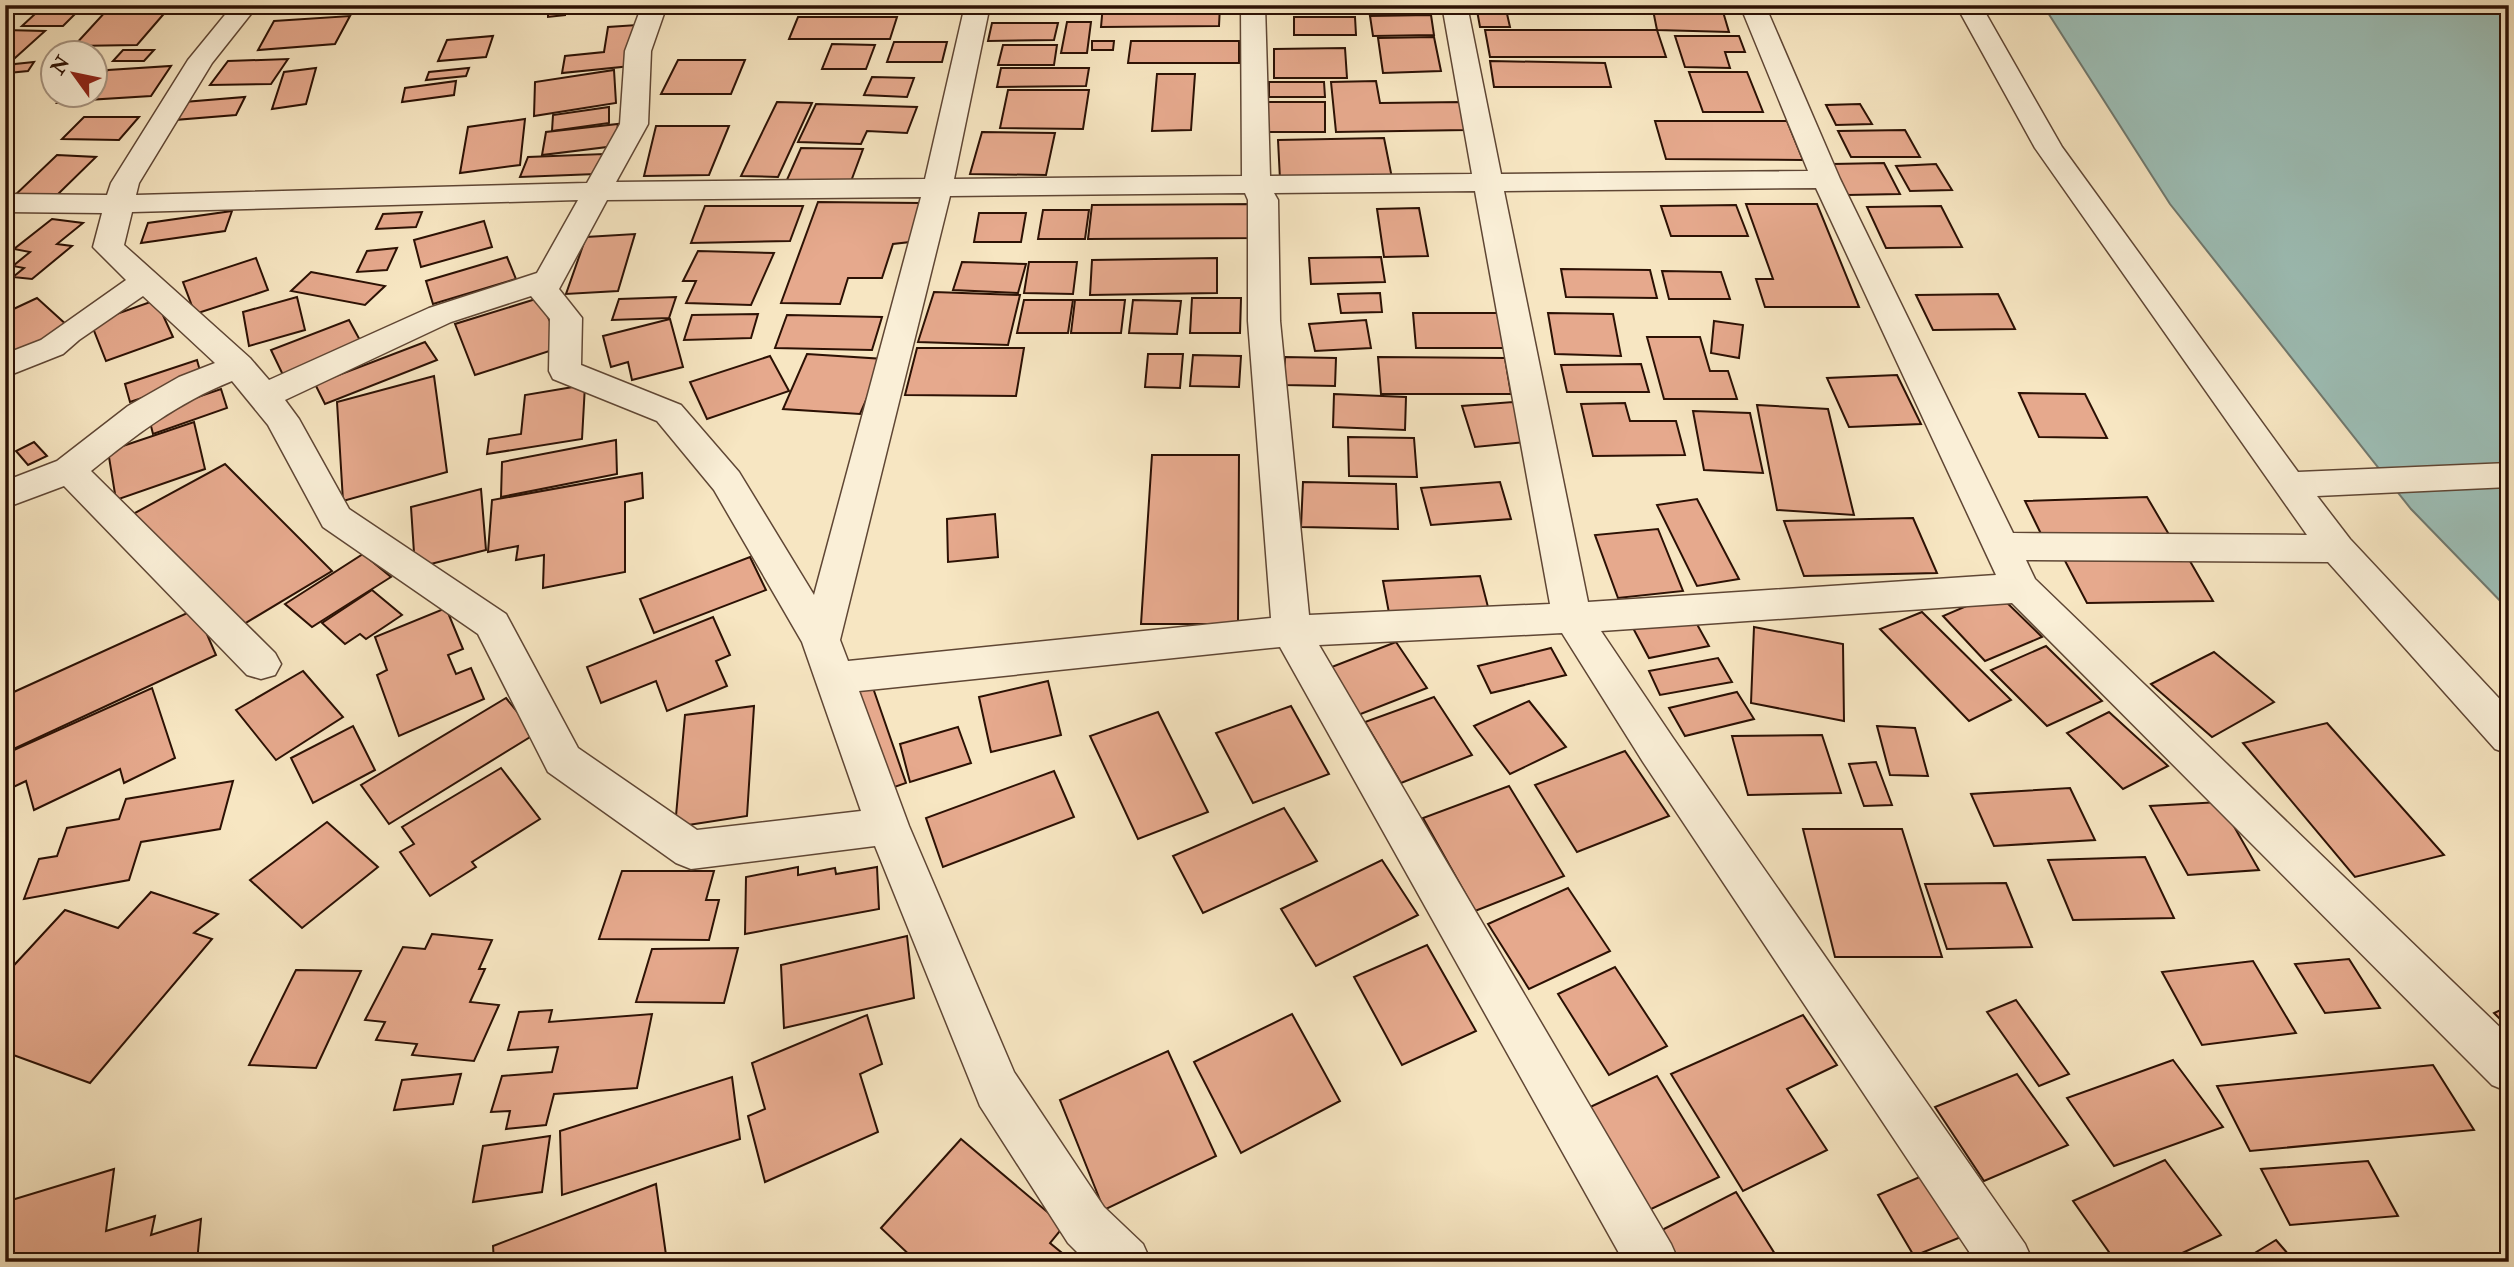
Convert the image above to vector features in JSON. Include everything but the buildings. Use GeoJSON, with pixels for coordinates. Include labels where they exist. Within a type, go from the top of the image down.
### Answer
{"type":"FeatureCollection","features":[{"type":"Feature","properties":{"kind":"street"},"geometry":{"type":"LineString","coordinates":[[246,5],[201,60],[125,183],[108,247],[251,381],[282,419],[336,518],[492,624],[563,760],[691,850],[888,826]]}},
{"type":"Feature","properties":{"kind":"street"},"geometry":{"type":"LineString","coordinates":[[655,5],[638,51],[635,124],[543,290],[566,318],[565,371],[669,413],[727,481],[821,640],[888,826],[997,1089],[1086,1225],[1125,1262]]}},
{"type":"Feature","properties":{"kind":"street"},"geometry":{"type":"LineString","coordinates":[[821,640],[938,187],[978,5]]}},
{"type":"Feature","properties":{"kind":"street"},"geometry":{"type":"LineString","coordinates":[[1253,5],[1256,185],[1263,200],[1264,321],[1291,631],[1653,1262]]}},
{"type":"Feature","properties":{"kind":"street"},"geometry":{"type":"LineString","coordinates":[[1454,5],[1572,618],[1658,750],[2007,1262]]}},
{"type":"Feature","properties":{"kind":"street"},"geometry":{"type":"LineString","coordinates":[[1752,5],[1826,179],[2021,588],[2509,1069]]}},
{"type":"Feature","properties":{"kind":"street"},"geometry":{"type":"LineString","coordinates":[[1968,5],[2049,148],[2289,485],[2337,549],[2509,737]]}},
{"type":"Feature","properties":{"kind":"street"},"geometry":{"type":"LineString","coordinates":[[5,203],[118,204],[600,191],[1826,179]]}},
{"type":"Feature","properties":{"kind":"street"},"geometry":{"type":"LineString","coordinates":[[5,495],[69,470],[140,414],[191,385],[251,381],[550,279]]}},
{"type":"Feature","properties":{"kind":"street"},"geometry":{"type":"LineString","coordinates":[[5,366],[52,347],[68,333],[145,281]]}},
{"type":"Feature","properties":{"kind":"street"},"geometry":{"type":"LineString","coordinates":[[69,470],[261,664]]}},
{"type":"Feature","properties":{"kind":"street"},"geometry":{"type":"LineString","coordinates":[[2289,485],[2509,475]]}},
{"type":"Feature","properties":{"kind":"street"},"geometry":{"type":"LineString","coordinates":[[2002,546],[2337,549]]}},
{"type":"Feature","properties":{"kind":"street"},"geometry":{"type":"LineString","coordinates":[[833,678],[1291,631],[1572,618],[2021,588]]}},
{"type":"Feature","properties":{"kind":"water"},"geometry":{"type":"Polygon","coordinates":[[[2043,5],[2509,5],[2509,610],[2411,509],[2170,204],[2043,5]]]}}]}
